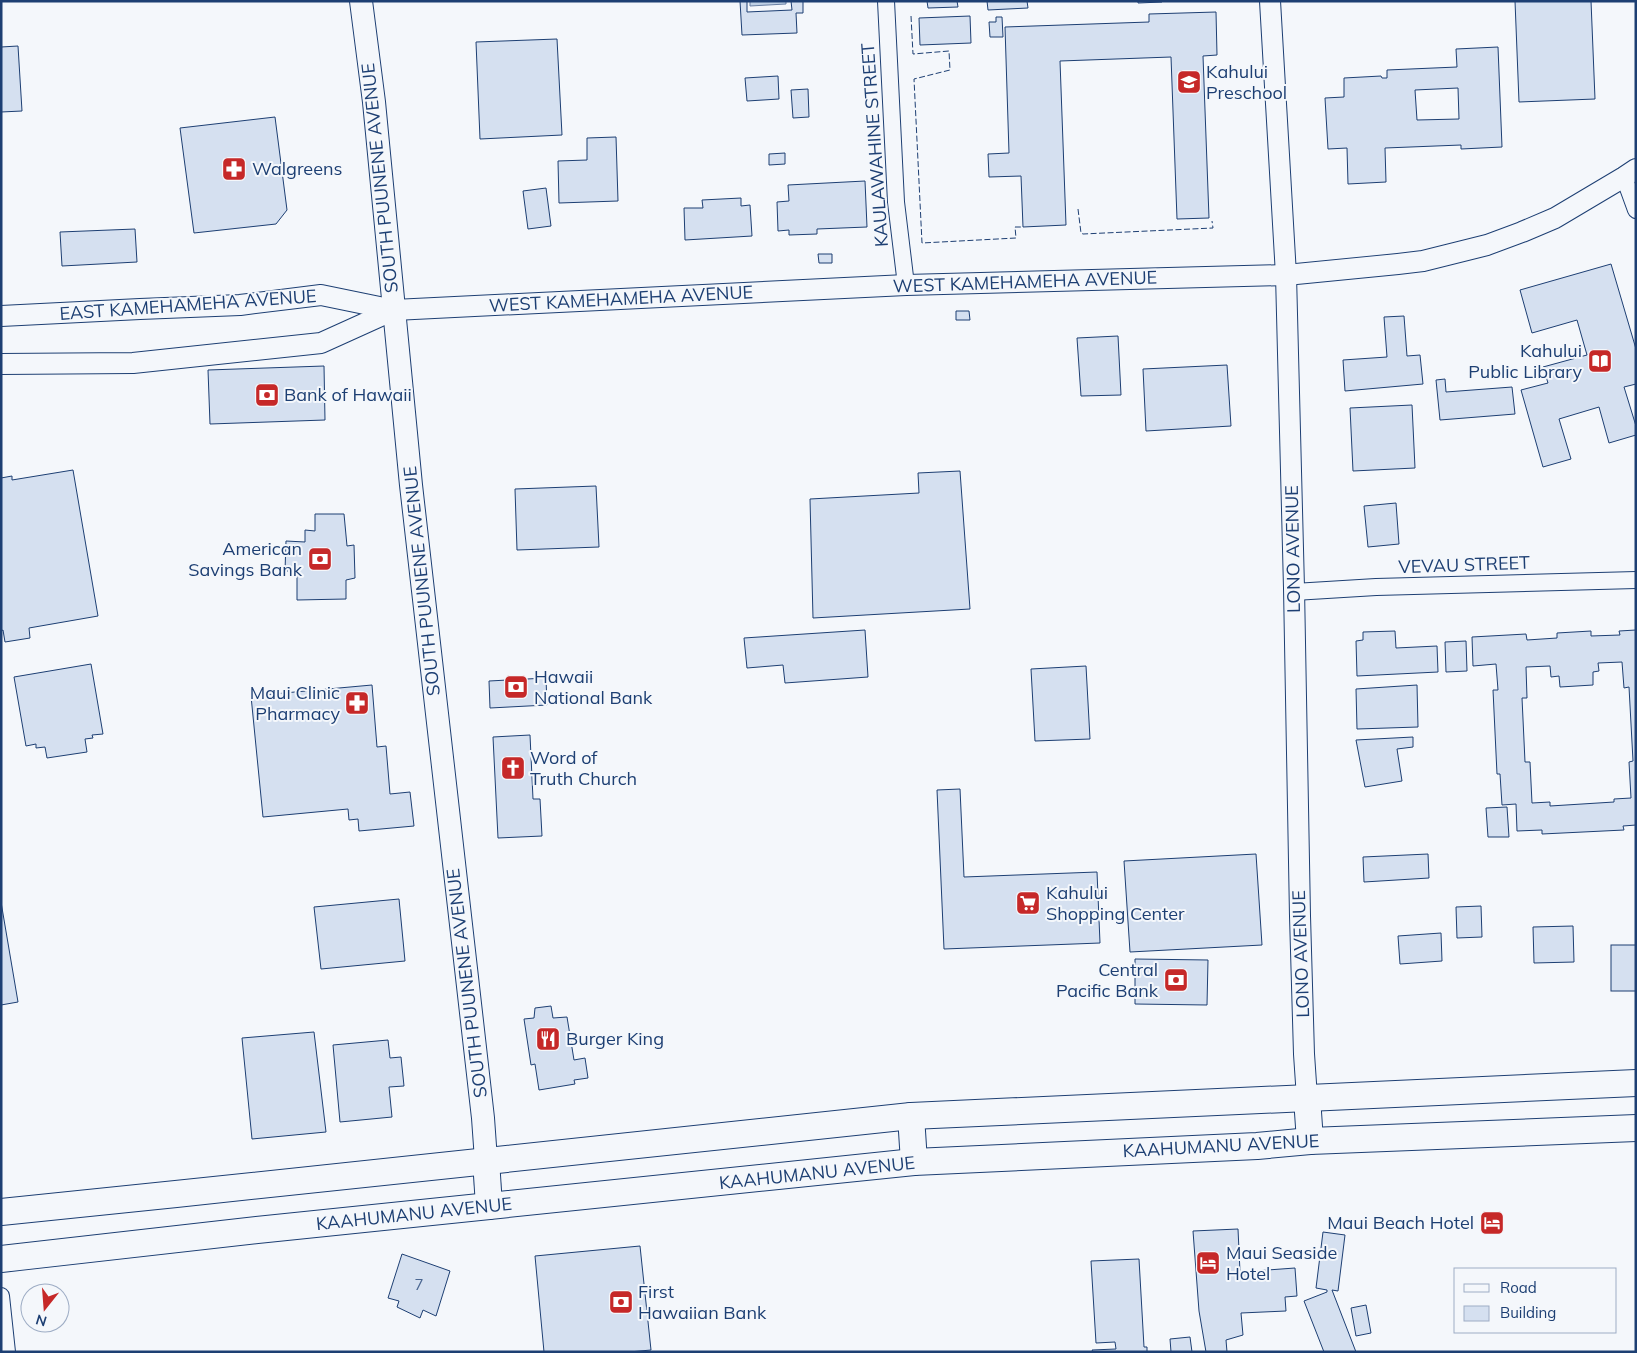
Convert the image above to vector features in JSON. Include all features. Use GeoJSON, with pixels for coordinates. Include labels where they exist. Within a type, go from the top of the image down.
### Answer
{"type":"FeatureCollection","features":[{"type":"Feature","properties":{"kind":"main road","name":"SOUTH PUUNENE AVENUE"},"geometry":{"type":"LineString","coordinates":[[361,1],[374,102],[411,485],[483,1118],[486,1160]]}},
{"type":"Feature","properties":{"kind":"main road"},"geometry":{"type":"LineString","coordinates":[[1,1212],[912,1116],[1636,1083]]}},
{"type":"Feature","properties":{"kind":"main road"},"geometry":{"type":"LineString","coordinates":[[1307,1098],[1310,1142]]}},
{"type":"Feature","properties":{"kind":"main road"},"geometry":{"type":"LineString","coordinates":[[912,1116],[914,1162]]}},
{"type":"Feature","properties":{"kind":"main road","name":"KAAHUMANU AVENUE"},"geometry":{"type":"LineString","coordinates":[[1,1259],[914,1162],[1636,1128]]}},
{"type":"Feature","properties":{"kind":"main road"},"geometry":{"type":"LineString","coordinates":[[486,1160],[489,1206]]}},
{"type":"Feature","properties":{"kind":"street","name":"KAULAWAHINE STREET"},"geometry":{"type":"LineString","coordinates":[[886,1],[896,202],[906,285]]}},
{"type":"Feature","properties":{"kind":"street","name":"LONO AVENUE"},"geometry":{"type":"LineString","coordinates":[[1270,1],[1286,275],[1300,906],[1307,1098]]}},
{"type":"Feature","properties":{"kind":"street","name":"WEST KAMEHAMEHA AVENUE"},"geometry":{"type":"LineString","coordinates":[[394,310],[906,285],[1286,275],[1423,261],[1487,245],[1555,218],[1630,173]]}},
{"type":"Feature","properties":{"kind":"street"},"geometry":{"type":"LineString","coordinates":[[1630,173],[1636,210]]}},
{"type":"Feature","properties":{"kind":"street","name":"EAST KAMEHAMEHA AVENUE"},"geometry":{"type":"LineString","coordinates":[[1,316],[140,308],[240,305],[322,295],[394,310]]}},
{"type":"Feature","properties":{"kind":"street"},"geometry":{"type":"LineString","coordinates":[[1,364],[133,362],[321,343],[394,310]]}},
{"type":"Feature","properties":{"kind":"street","name":"VEVAU STREET"},"geometry":{"type":"LineString","coordinates":[[1294,592],[1376,587],[1636,580]]}},
{"type":"Feature","properties":{"kind":"street"},"geometry":{"type":"LineString","coordinates":[[1,1296],[7,1352]]}},
{"type":"Feature","properties":{"kind":"water"},"geometry":{"type":"Polygon","coordinates":[[[750,1],[786,1],[786,4],[750,6],[750,1]]]}},
{"type":"Feature","properties":{"kind":"building"},"geometry":{"type":"Polygon","coordinates":[[[740,1],[747,1],[747,12],[792,10],[791,1],[803,1],[803,13],[796,13],[797,33],[742,35],[740,1]]]}},
{"type":"Feature","properties":{"kind":"building"},"geometry":{"type":"Polygon","coordinates":[[[927,1],[957,1],[958,7],[928,8],[927,1]]]}},
{"type":"Feature","properties":{"kind":"building"},"geometry":{"type":"Polygon","coordinates":[[[987,1],[1027,1],[1028,8],[988,10],[987,1]]]}},
{"type":"Feature","properties":{"kind":"building"},"geometry":{"type":"Polygon","coordinates":[[[1138,1],[1162,1],[1162,2],[1138,3],[1138,1]]]}},
{"type":"Feature","properties":{"kind":"building"},"geometry":{"type":"Polygon","coordinates":[[[1515,1],[1591,1],[1595,99],[1519,102],[1515,1]]]}},
{"type":"Feature","properties":{"kind":"building"},"geometry":{"type":"Polygon","coordinates":[[[1216,12],[1217,55],[1203,56],[1209,218],[1177,219],[1171,57],[1060,61],[1066,225],[1023,227],[1021,176],[989,177],[988,154],[1009,153],[1005,27],[1149,22],[1149,14],[1216,12]]]}},
{"type":"Feature","properties":{"kind":"building"},"geometry":{"type":"Polygon","coordinates":[[[970,16],[971,43],[920,45],[919,18],[970,16]]]}},
{"type":"Feature","properties":{"kind":"building"},"geometry":{"type":"Polygon","coordinates":[[[996,17],[1002,17],[1003,37],[990,37],[989,22],[996,22],[996,17]]]}},
{"type":"Feature","properties":{"kind":"building"},"geometry":{"type":"Polygon","coordinates":[[[557,39],[562,135],[480,139],[476,42],[557,39]]]}},
{"type":"Feature","properties":{"kind":"building"},"geometry":{"type":"Polygon","coordinates":[[[18,46],[22,111],[1,112],[1,47],[18,46]]]}},
{"type":"Feature","properties":{"kind":"building"},"geometry":{"type":"Polygon","coordinates":[[[1498,47],[1502,147],[1461,149],[1461,145],[1385,148],[1386,182],[1348,184],[1347,148],[1328,149],[1325,98],[1344,97],[1344,78],[1381,76],[1382,78],[1387,78],[1387,70],[1457,67],[1456,49],[1498,47]],[[1458,88],[1415,90],[1417,120],[1459,119],[1458,88]]]}},
{"type":"Feature","properties":{"kind":"building"},"geometry":{"type":"Polygon","coordinates":[[[778,76],[779,99],[747,101],[745,78],[778,76]]]}},
{"type":"Feature","properties":{"kind":"building"},"geometry":{"type":"Polygon","coordinates":[[[808,89],[809,117],[793,118],[791,90],[808,89]]]}},
{"type":"Feature","properties":{"kind":"building","name":"Walgreens"},"geometry":{"type":"Polygon","coordinates":[[[275,117],[287,210],[276,224],[194,233],[180,128],[275,117]]]}},
{"type":"Feature","properties":{"kind":"building"},"geometry":{"type":"Polygon","coordinates":[[[616,137],[618,201],[559,203],[558,161],[587,160],[587,138],[616,137]]]}},
{"type":"Feature","properties":{"kind":"building"},"geometry":{"type":"Polygon","coordinates":[[[785,153],[785,164],[769,165],[769,154],[785,153]]]}},
{"type":"Feature","properties":{"kind":"building"},"geometry":{"type":"Polygon","coordinates":[[[865,181],[867,227],[817,229],[817,234],[789,235],[789,230],[778,231],[777,202],[789,201],[788,185],[865,181]]]}},
{"type":"Feature","properties":{"kind":"building"},"geometry":{"type":"Polygon","coordinates":[[[546,188],[551,226],[528,229],[523,191],[546,188]]]}},
{"type":"Feature","properties":{"kind":"building"},"geometry":{"type":"Polygon","coordinates":[[[741,198],[741,206],[750,205],[752,236],[685,240],[684,208],[703,208],[702,200],[741,198]]]}},
{"type":"Feature","properties":{"kind":"building"},"geometry":{"type":"Polygon","coordinates":[[[135,229],[137,262],[62,266],[60,232],[135,229]]]}},
{"type":"Feature","properties":{"kind":"building"},"geometry":{"type":"Polygon","coordinates":[[[818,254],[832,254],[832,263],[819,263],[818,254]]]}},
{"type":"Feature","properties":{"kind":"building","name":"Kahului Public Library"},"geometry":{"type":"Polygon","coordinates":[[[1611,264],[1636,349],[1636,384],[1624,387],[1636,426],[1636,435],[1609,443],[1599,407],[1559,419],[1571,459],[1543,467],[1521,390],[1548,383],[1543,367],[1587,355],[1577,320],[1532,333],[1520,290],[1611,264]]]}},
{"type":"Feature","properties":{"kind":"building"},"geometry":{"type":"Polygon","coordinates":[[[956,311],[969,311],[970,320],[956,320],[956,311]]]}},
{"type":"Feature","properties":{"kind":"building"},"geometry":{"type":"Polygon","coordinates":[[[1404,316],[1407,356],[1420,355],[1423,384],[1345,391],[1343,360],[1387,357],[1384,317],[1404,316]]]}},
{"type":"Feature","properties":{"kind":"building"},"geometry":{"type":"Polygon","coordinates":[[[1118,336],[1121,395],[1081,396],[1077,338],[1118,336]]]}},
{"type":"Feature","properties":{"kind":"building"},"geometry":{"type":"Polygon","coordinates":[[[1227,365],[1231,426],[1146,431],[1143,369],[1227,365]]]}},
{"type":"Feature","properties":{"kind":"building","name":"Bank of Hawaii"},"geometry":{"type":"Polygon","coordinates":[[[324,366],[325,420],[210,424],[208,370],[324,366]]]}},
{"type":"Feature","properties":{"kind":"building"},"geometry":{"type":"Polygon","coordinates":[[[1445,379],[1446,392],[1512,387],[1515,414],[1440,420],[1436,380],[1445,379]]]}},
{"type":"Feature","properties":{"kind":"building"},"geometry":{"type":"Polygon","coordinates":[[[1412,405],[1415,468],[1353,471],[1350,408],[1412,405]]]}},
{"type":"Feature","properties":{"kind":"building"},"geometry":{"type":"Polygon","coordinates":[[[73,470],[98,616],[29,628],[30,638],[5,642],[3,630],[1,631],[1,478],[12,476],[12,480],[73,470]]]}},
{"type":"Feature","properties":{"kind":"building"},"geometry":{"type":"Polygon","coordinates":[[[960,471],[970,609],[813,618],[810,499],[919,493],[918,473],[960,471]]]}},
{"type":"Feature","properties":{"kind":"building"},"geometry":{"type":"Polygon","coordinates":[[[596,486],[599,547],[517,550],[515,489],[596,486]]]}},
{"type":"Feature","properties":{"kind":"building"},"geometry":{"type":"Polygon","coordinates":[[[1396,503],[1399,544],[1368,547],[1364,506],[1396,503]]]}},
{"type":"Feature","properties":{"kind":"building","name":"American Savings Bank"},"geometry":{"type":"Polygon","coordinates":[[[315,514],[344,514],[347,546],[354,545],[355,578],[346,580],[346,599],[297,600],[297,571],[285,571],[286,541],[305,542],[305,530],[315,531],[315,514]]]}},
{"type":"Feature","properties":{"kind":"building"},"geometry":{"type":"Polygon","coordinates":[[[865,630],[868,677],[785,683],[783,665],[747,668],[744,638],[865,630]]]}},
{"type":"Feature","properties":{"kind":"building"},"geometry":{"type":"Polygon","coordinates":[[[1636,630],[1636,825],[1623,826],[1624,830],[1542,834],[1542,830],[1517,831],[1516,804],[1502,805],[1500,774],[1497,774],[1493,690],[1498,690],[1496,664],[1473,666],[1472,637],[1526,634],[1527,640],[1557,638],[1557,633],[1591,631],[1591,636],[1620,635],[1619,631],[1636,630]],[[1622,662],[1598,663],[1599,671],[1593,672],[1593,685],[1560,687],[1559,676],[1551,677],[1550,666],[1526,667],[1527,698],[1522,698],[1525,762],[1530,762],[1532,803],[1550,802],[1550,806],[1614,802],[1614,799],[1631,798],[1629,762],[1633,761],[1629,687],[1624,688],[1622,662]]]}},
{"type":"Feature","properties":{"kind":"building"},"geometry":{"type":"Polygon","coordinates":[[[1395,631],[1396,648],[1437,646],[1438,672],[1357,676],[1356,641],[1363,640],[1363,632],[1395,631]]]}},
{"type":"Feature","properties":{"kind":"building"},"geometry":{"type":"Polygon","coordinates":[[[1466,641],[1467,671],[1446,672],[1445,642],[1466,641]]]}},
{"type":"Feature","properties":{"kind":"building"},"geometry":{"type":"Polygon","coordinates":[[[91,664],[103,734],[92,735],[93,738],[85,739],[87,752],[47,758],[45,747],[36,748],[36,744],[26,746],[14,677],[91,664]]]}},
{"type":"Feature","properties":{"kind":"building"},"geometry":{"type":"Polygon","coordinates":[[[1086,666],[1090,739],[1035,741],[1031,669],[1086,666]]]}},
{"type":"Feature","properties":{"kind":"building"},"geometry":{"type":"Polygon","coordinates":[[[546,678],[547,705],[490,708],[489,681],[546,678]]]}},
{"type":"Feature","properties":{"kind":"building"},"geometry":{"type":"Polygon","coordinates":[[[372,685],[377,747],[386,746],[390,794],[410,792],[414,826],[359,831],[358,819],[349,820],[348,809],[263,817],[251,696],[372,685]]]}},
{"type":"Feature","properties":{"kind":"building"},"geometry":{"type":"Polygon","coordinates":[[[1417,685],[1418,727],[1357,729],[1356,689],[1417,685]]]}},
{"type":"Feature","properties":{"kind":"building","name":"Word of Truth Church"},"geometry":{"type":"Polygon","coordinates":[[[530,735],[533,799],[540,799],[542,836],[498,838],[493,737],[530,735]]]}},
{"type":"Feature","properties":{"kind":"building"},"geometry":{"type":"Polygon","coordinates":[[[1413,737],[1413,747],[1397,749],[1402,781],[1365,787],[1356,740],[1413,737]]]}},
{"type":"Feature","properties":{"kind":"building"},"geometry":{"type":"Polygon","coordinates":[[[960,789],[964,877],[1097,872],[1100,943],[944,949],[937,790],[960,789]]]}},
{"type":"Feature","properties":{"kind":"building"},"geometry":{"type":"Polygon","coordinates":[[[1507,807],[1509,837],[1488,837],[1486,808],[1507,807]]]}},
{"type":"Feature","properties":{"kind":"building"},"geometry":{"type":"Polygon","coordinates":[[[1256,854],[1262,945],[1130,952],[1124,861],[1256,854]]]}},
{"type":"Feature","properties":{"kind":"building"},"geometry":{"type":"Polygon","coordinates":[[[1428,854],[1429,878],[1364,882],[1363,857],[1428,854]]]}},
{"type":"Feature","properties":{"kind":"building"},"geometry":{"type":"Polygon","coordinates":[[[399,899],[405,961],[321,969],[314,907],[399,899]]]}},
{"type":"Feature","properties":{"kind":"building"},"geometry":{"type":"Polygon","coordinates":[[[1,902],[18,1002],[1,1005],[1,902]]]}},
{"type":"Feature","properties":{"kind":"building"},"geometry":{"type":"Polygon","coordinates":[[[1481,906],[1482,937],[1457,938],[1456,907],[1481,906]]]}},
{"type":"Feature","properties":{"kind":"building"},"geometry":{"type":"Polygon","coordinates":[[[1573,926],[1574,962],[1534,963],[1533,927],[1573,926]]]}},
{"type":"Feature","properties":{"kind":"building"},"geometry":{"type":"Polygon","coordinates":[[[1441,933],[1442,961],[1400,964],[1398,936],[1441,933]]]}},
{"type":"Feature","properties":{"kind":"building"},"geometry":{"type":"Polygon","coordinates":[[[1611,945],[1636,945],[1636,991],[1611,991],[1611,945]]]}},
{"type":"Feature","properties":{"kind":"building"},"geometry":{"type":"Polygon","coordinates":[[[1135,959],[1208,960],[1207,1005],[1135,1004],[1135,959]]]}},
{"type":"Feature","properties":{"kind":"building","name":"Burger King"},"geometry":{"type":"Polygon","coordinates":[[[551,1006],[553,1018],[567,1017],[574,1060],[585,1058],[588,1078],[574,1080],[575,1084],[539,1090],[535,1064],[531,1065],[524,1019],[534,1018],[535,1008],[551,1006]]]}},
{"type":"Feature","properties":{"kind":"building"},"geometry":{"type":"Polygon","coordinates":[[[314,1032],[326,1132],[252,1139],[242,1038],[314,1032]]]}},
{"type":"Feature","properties":{"kind":"building"},"geometry":{"type":"Polygon","coordinates":[[[388,1040],[390,1058],[401,1057],[404,1086],[389,1087],[392,1117],[340,1122],[333,1045],[388,1040]]]}},
{"type":"Feature","properties":{"kind":"building"},"geometry":{"type":"Polygon","coordinates":[[[1238,1229],[1240,1272],[1295,1268],[1297,1296],[1285,1297],[1286,1311],[1241,1313],[1243,1335],[1226,1340],[1227,1352],[1206,1352],[1199,1311],[1193,1231],[1238,1229]]]}},
{"type":"Feature","properties":{"kind":"building"},"geometry":{"type":"Polygon","coordinates":[[[1323,1232],[1345,1235],[1338,1291],[1332,1290],[1356,1352],[1324,1352],[1304,1301],[1327,1292],[1327,1290],[1316,1288],[1323,1232]]]}},
{"type":"Feature","properties":{"kind":"building"},"geometry":{"type":"Polygon","coordinates":[[[640,1246],[651,1350],[629,1352],[544,1352],[535,1256],[640,1246]]]}},
{"type":"Feature","properties":{"kind":"building"},"geometry":{"type":"Polygon","coordinates":[[[402,1254],[450,1271],[436,1316],[423,1310],[420,1318],[397,1307],[399,1301],[388,1298],[402,1254]]]}},
{"type":"Feature","properties":{"kind":"building"},"geometry":{"type":"Polygon","coordinates":[[[1139,1259],[1144,1347],[1147,1347],[1147,1352],[1093,1352],[1092,1350],[1116,1349],[1115,1342],[1096,1343],[1091,1261],[1139,1259]]]}},
{"type":"Feature","properties":{"kind":"building"},"geometry":{"type":"Polygon","coordinates":[[[1366,1305],[1371,1333],[1356,1336],[1351,1308],[1366,1305]]]}},
{"type":"Feature","properties":{"kind":"building"},"geometry":{"type":"Polygon","coordinates":[[[1190,1337],[1192,1352],[1171,1352],[1170,1339],[1190,1337]]]}},
{"type":"Feature","properties":{"kind":"fence"},"geometry":{"type":"LineString","coordinates":[[911,16],[913,54],[949,51],[950,70],[914,79],[922,243],[1016,238],[1015,227],[1022,227]]}},
{"type":"Feature","properties":{"kind":"fence"},"geometry":{"type":"LineString","coordinates":[[1078,209],[1081,233],[1083,234],[1213,228],[1212,221]]}},
{"type":"Feature","properties":{"kind":"place","name":"Kahului Preschool"},"geometry":{"type":"Point","coordinates":[1189,82]}},
{"type":"Feature","properties":{"kind":"place","name":"Walgreens"},"geometry":{"type":"Point","coordinates":[234,169]}},
{"type":"Feature","properties":{"kind":"place","name":"Kahului Public Library"},"geometry":{"type":"Point","coordinates":[1600,361]}},
{"type":"Feature","properties":{"kind":"place","name":"Bank of Hawaii"},"geometry":{"type":"Point","coordinates":[267,395]}},
{"type":"Feature","properties":{"kind":"place","name":"American Savings Bank"},"geometry":{"type":"Point","coordinates":[320,559]}},
{"type":"Feature","properties":{"kind":"place","name":"Hawaii National Bank"},"geometry":{"type":"Point","coordinates":[516,687]}},
{"type":"Feature","properties":{"kind":"place","name":"Maui Clinic Pharmacy"},"geometry":{"type":"Point","coordinates":[357,703]}},
{"type":"Feature","properties":{"kind":"place","name":"Word of Truth Church"},"geometry":{"type":"Point","coordinates":[513,768]}},
{"type":"Feature","properties":{"kind":"place","name":"Kahului Shopping Center"},"geometry":{"type":"Point","coordinates":[1028,903]}},
{"type":"Feature","properties":{"kind":"place","name":"Central Pacific Bank"},"geometry":{"type":"Point","coordinates":[1176,980]}},
{"type":"Feature","properties":{"kind":"place","name":"Burger King"},"geometry":{"type":"Point","coordinates":[548,1039]}},
{"type":"Feature","properties":{"kind":"place","name":"Maui Beach Hotel"},"geometry":{"type":"Point","coordinates":[1492,1223]}},
{"type":"Feature","properties":{"kind":"place","name":"Maui Seaside Hotel"},"geometry":{"type":"Point","coordinates":[1208,1263]}},
{"type":"Feature","properties":{"kind":"place","name":"First Hawaiian Bank"},"geometry":{"type":"Point","coordinates":[621,1302]}}]}
